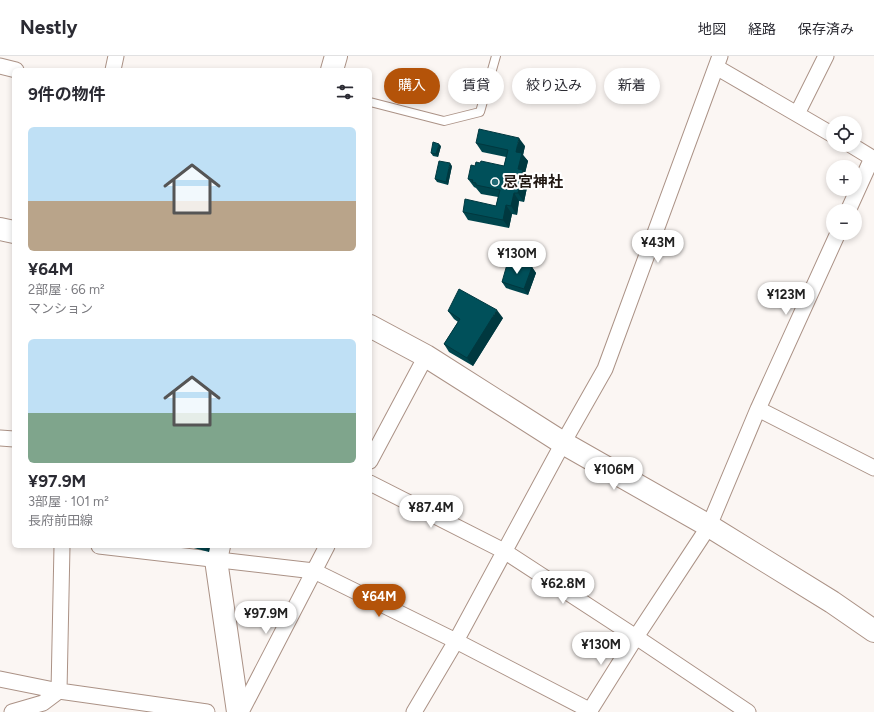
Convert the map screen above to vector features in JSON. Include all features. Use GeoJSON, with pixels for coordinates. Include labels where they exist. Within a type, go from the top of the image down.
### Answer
{"type":"FeatureCollection","features":[{"type":"Feature","properties":{"kind":"street"},"geometry":{"type":"LineString","coordinates":[[113,68],[116,56]]}},
{"type":"Feature","properties":{"kind":"street"},"geometry":{"type":"LineString","coordinates":[[333,68],[336,56]]}},
{"type":"Feature","properties":{"kind":"street"},"geometry":{"type":"LineString","coordinates":[[797,114],[826,56]]}},
{"type":"Feature","properties":{"kind":"street"},"geometry":{"type":"LineString","coordinates":[[414,712],[456,641],[563,443],[605,369],[718,62],[797,114],[826,131]]}},
{"type":"Feature","properties":{"kind":"street"},"geometry":{"type":"LineString","coordinates":[[0,66],[12,69]]}},
{"type":"Feature","properties":{"kind":"street"},"geometry":{"type":"LineString","coordinates":[[851,204],[873,158],[862,152]]}},
{"type":"Feature","properties":{"kind":"street"},"geometry":{"type":"LineString","coordinates":[[0,229],[12,232]]}},
{"type":"Feature","properties":{"kind":"street"},"geometry":{"type":"LineString","coordinates":[[133,548],[218,553],[314,571],[456,641],[589,711],[636,636],[709,526],[758,410],[835,240]]}},
{"type":"Feature","properties":{"kind":"street"},"geometry":{"type":"LineString","coordinates":[[372,327],[426,356],[563,443],[709,526],[832,602],[874,631]]}},
{"type":"Feature","properties":{"kind":"street"},"geometry":{"type":"LineString","coordinates":[[372,457],[426,356]]}},
{"type":"Feature","properties":{"kind":"street"},"geometry":{"type":"LineString","coordinates":[[758,410],[874,468]]}},
{"type":"Feature","properties":{"kind":"street"},"geometry":{"type":"LineString","coordinates":[[0,438],[12,439]]}},
{"type":"Feature","properties":{"kind":"street"},"geometry":{"type":"LineString","coordinates":[[372,483],[504,551],[636,636],[748,712]]}},
{"type":"Feature","properties":{"kind":"street"},"geometry":{"type":"LineString","coordinates":[[59,691],[62,548]]}},
{"type":"Feature","properties":{"kind":"street"},"geometry":{"type":"LineString","coordinates":[[239,712],[326,548]]}},
{"type":"Feature","properties":{"kind":"street"},"geometry":{"type":"LineString","coordinates":[[218,553],[239,712]]}},
{"type":"Feature","properties":{"kind":"street"},"geometry":{"type":"LineString","coordinates":[[0,679],[59,691],[207,712]]}},
{"type":"Feature","properties":{"kind":"street"},"geometry":{"type":"LineString","coordinates":[[12,712],[43,703],[59,691]]}},
{"type":"Feature","properties":{"kind":"lane"},"geometry":{"type":"LineString","coordinates":[[372,103],[444,121],[480,112],[496,56]]}},
{"type":"Feature","properties":{"kind":"building"},"geometry":{"type":"Polygon","coordinates":[[[479,129],[519,138],[516,152],[522,153],[518,169],[523,170],[518,193],[514,193],[511,206],[506,205],[503,220],[463,212],[465,199],[496,206],[500,190],[476,185],[476,183],[472,182],[473,180],[468,179],[471,165],[475,166],[476,162],[480,163],[481,161],[504,166],[508,150],[476,143],[479,129]]]}},
{"type":"Feature","properties":{"kind":"building"},"geometry":{"type":"Polygon","coordinates":[[[433,142],[439,144],[436,154],[431,153],[433,142]]]}},
{"type":"Feature","properties":{"kind":"building"},"geometry":{"type":"Polygon","coordinates":[[[439,161],[450,163],[446,182],[435,179],[439,161]]]}},
{"type":"Feature","properties":{"kind":"building"},"geometry":{"type":"Polygon","coordinates":[[[508,261],[532,267],[524,289],[502,282],[508,261]]]}},
{"type":"Feature","properties":{"kind":"building"},"geometry":{"type":"Polygon","coordinates":[[[459,289],[497,310],[467,358],[444,344],[460,319],[448,311],[459,289]]]}},
{"type":"Feature","properties":{"kind":"place","name":"忌宮神社"},"geometry":{"type":"Point","coordinates":[495,182]}}]}
